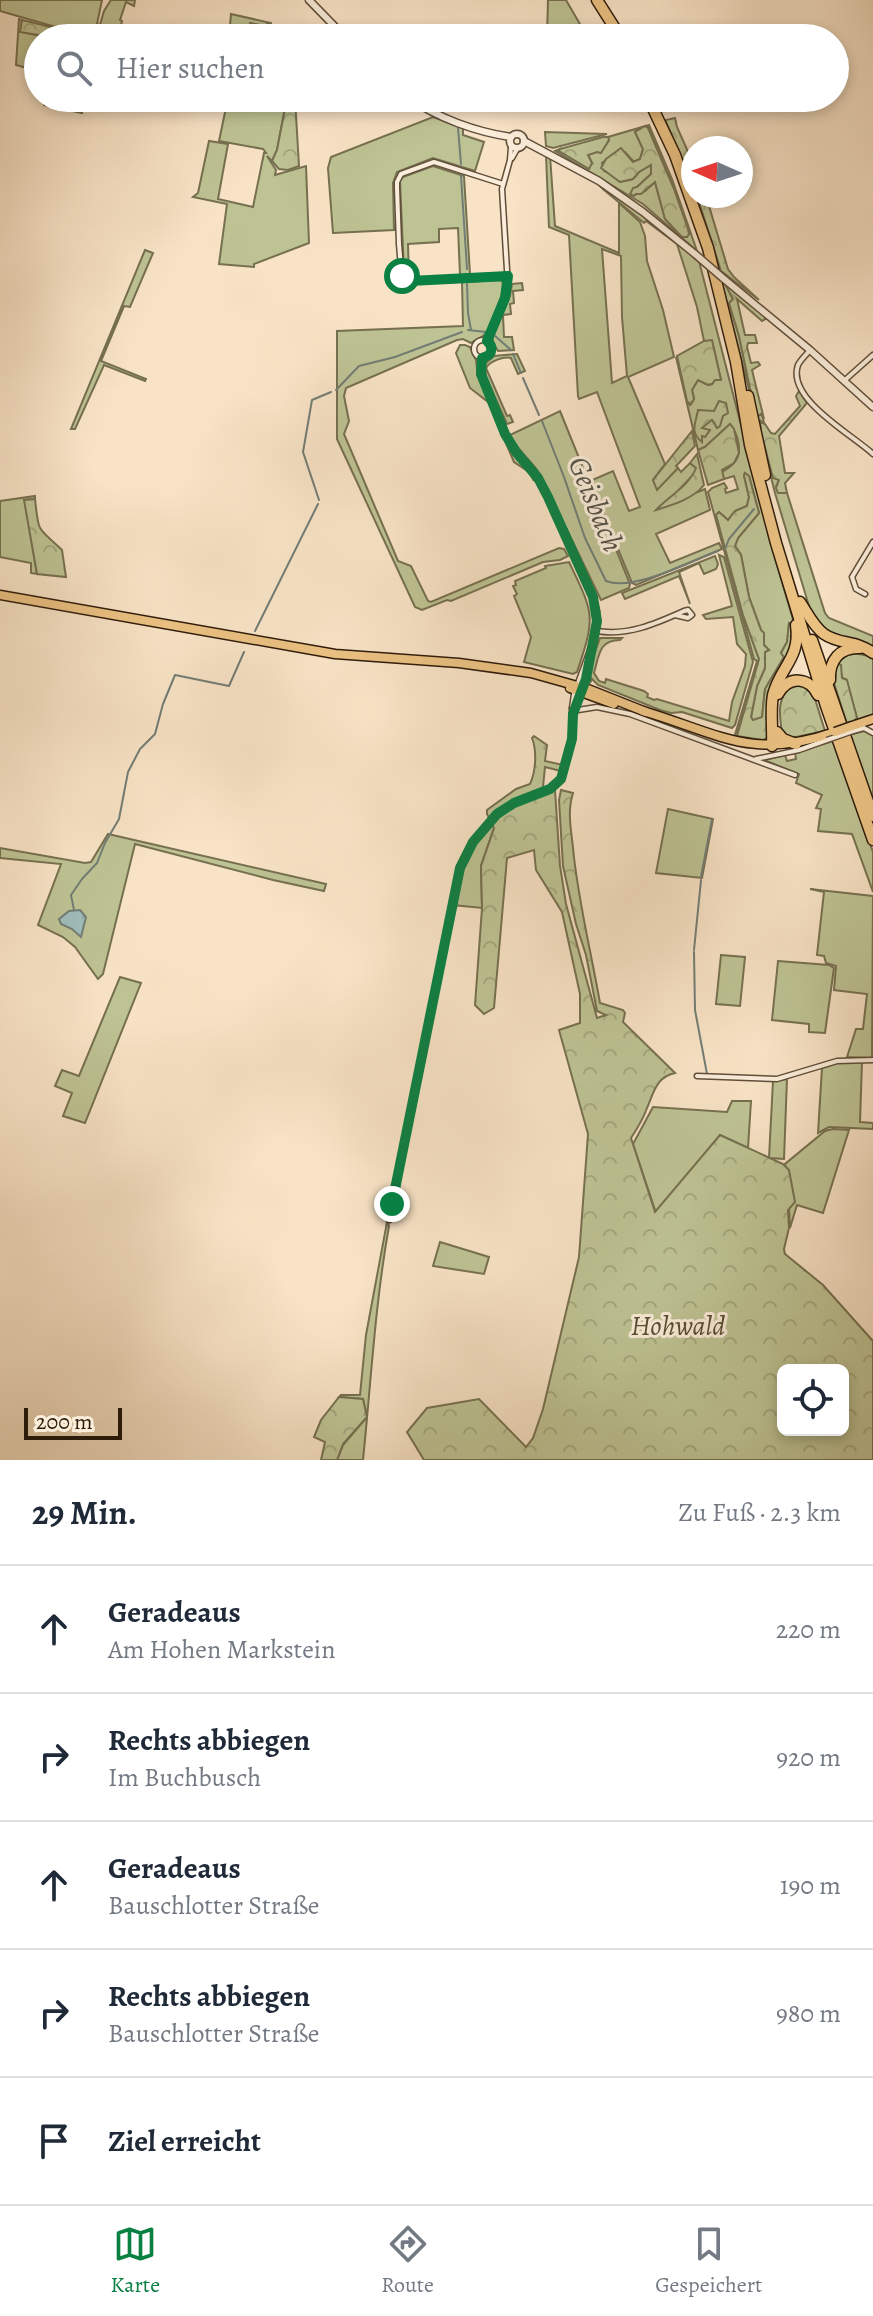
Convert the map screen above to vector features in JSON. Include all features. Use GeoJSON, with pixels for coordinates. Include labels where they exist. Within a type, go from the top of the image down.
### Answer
{"type":"FeatureCollection","features":[{"type":"Feature","properties":{"kind":"highway"},"geometry":{"type":"LineString","coordinates":[[596,0],[611,24]]}},
{"type":"Feature","properties":{"kind":"highway"},"geometry":{"type":"LineString","coordinates":[[656,112],[681,166]]}},
{"type":"Feature","properties":{"kind":"highway"},"geometry":{"type":"LineString","coordinates":[[656,112],[708,248],[736,362],[750,445],[826,706],[873,840]]}},
{"type":"Feature","properties":{"kind":"highway"},"geometry":{"type":"LineString","coordinates":[[698,208],[722,287],[798,606],[873,816]]}},
{"type":"Feature","properties":{"kind":"highway"},"geometry":{"type":"LineString","coordinates":[[798,606],[824,634],[862,645],[871,651]]}},
{"type":"Feature","properties":{"kind":"highway"},"geometry":{"type":"LineString","coordinates":[[775,746],[773,695],[796,648],[798,606]]}},
{"type":"Feature","properties":{"kind":"highway"},"geometry":{"type":"LineString","coordinates":[[830,690],[830,668],[837,656],[852,648],[871,651]]}},
{"type":"Feature","properties":{"kind":"highway"},"geometry":{"type":"LineString","coordinates":[[775,746],[777,700],[787,683],[797,680],[809,683],[826,706]]}},
{"type":"Feature","properties":{"kind":"highway"},"geometry":{"type":"LineString","coordinates":[[777,732],[783,739],[796,744]]}},
{"type":"Feature","properties":{"kind":"main road"},"geometry":{"type":"LineString","coordinates":[[0,595],[335,654],[470,664],[543,675],[731,740],[775,746],[796,744],[852,729],[873,719]]}},
{"type":"Feature","properties":{"kind":"main road"},"geometry":{"type":"LineString","coordinates":[[579,689],[600,693],[646,712]]}},
{"type":"Feature","properties":{"kind":"street"},"geometry":{"type":"LineString","coordinates":[[309,0],[332,24]]}},
{"type":"Feature","properties":{"kind":"street"},"geometry":{"type":"LineString","coordinates":[[434,112],[516,144],[536,148],[599,181],[695,254],[873,407]]}},
{"type":"Feature","properties":{"kind":"street"},"geometry":{"type":"LineString","coordinates":[[487,341],[505,298],[508,276],[503,184],[516,144]]}},
{"type":"Feature","properties":{"kind":"street"},"geometry":{"type":"LineString","coordinates":[[503,184],[434,162],[404,171],[397,182],[398,230],[401,268],[405,279],[508,276]]}},
{"type":"Feature","properties":{"kind":"street"},"geometry":{"type":"LineString","coordinates":[[479,340],[487,341],[492,350],[482,358],[475,354],[474,346],[479,340]]}},
{"type":"Feature","properties":{"kind":"street"},"geometry":{"type":"LineString","coordinates":[[810,350],[797,369],[804,395],[873,454]]}},
{"type":"Feature","properties":{"kind":"street"},"geometry":{"type":"LineString","coordinates":[[845,381],[873,355]]}},
{"type":"Feature","properties":{"kind":"street"},"geometry":{"type":"LineString","coordinates":[[389,1220],[460,868],[473,842],[497,814],[514,803],[550,789],[560,781],[572,739],[573,709],[597,631],[593,597],[538,478],[509,443],[481,374],[482,358]]}},
{"type":"Feature","properties":{"kind":"street"},"geometry":{"type":"LineString","coordinates":[[865,594],[856,589],[852,577],[873,542]]}},
{"type":"Feature","properties":{"kind":"street"},"geometry":{"type":"LineString","coordinates":[[597,631],[633,631],[675,615]]}},
{"type":"Feature","properties":{"kind":"street"},"geometry":{"type":"LineString","coordinates":[[579,689],[587,675],[592,648]]}},
{"type":"Feature","properties":{"kind":"street"},"geometry":{"type":"LineString","coordinates":[[587,675],[600,693]]}},
{"type":"Feature","properties":{"kind":"street"},"geometry":{"type":"LineString","coordinates":[[573,709],[597,707],[630,714],[795,775]]}},
{"type":"Feature","properties":{"kind":"street"},"geometry":{"type":"LineString","coordinates":[[852,729],[864,728],[873,733]]}},
{"type":"Feature","properties":{"kind":"street"},"geometry":{"type":"LineString","coordinates":[[755,760],[799,750],[824,738]]}},
{"type":"Feature","properties":{"kind":"street"},"geometry":{"type":"LineString","coordinates":[[697,1076],[777,1079],[837,1061],[873,1060]]}},
{"type":"Feature","properties":{"kind":"green space"},"geometry":{"type":"Polygon","coordinates":[[[0,0],[102,0],[97,24],[45,24],[0,11],[0,0]]]}},
{"type":"Feature","properties":{"kind":"green space"},"geometry":{"type":"Polygon","coordinates":[[[111,0],[135,0],[134,6],[126,2],[121,24],[100,24],[111,0]]]}},
{"type":"Feature","properties":{"kind":"green space"},"geometry":{"type":"Polygon","coordinates":[[[548,0],[566,0],[580,24],[547,24],[548,0]]]}},
{"type":"Feature","properties":{"kind":"green space"},"geometry":{"type":"Polygon","coordinates":[[[231,14],[271,23],[271,24],[230,24],[231,14]]]}},
{"type":"Feature","properties":{"kind":"green space"},"geometry":{"type":"Polygon","coordinates":[[[19,19],[22,20],[21,32],[24,33],[24,67],[16,65],[19,19]]]}},
{"type":"Feature","properties":{"kind":"green space"},"geometry":{"type":"Polygon","coordinates":[[[22,20],[38,24],[24,24],[24,33],[20,32],[22,20]]]}},
{"type":"Feature","properties":{"kind":"green space"},"geometry":{"type":"Polygon","coordinates":[[[225,112],[284,112],[277,150],[272,161],[267,156],[276,170],[275,175],[306,166],[309,243],[254,264],[254,267],[219,264],[227,204],[193,197],[198,193],[209,141],[228,144],[218,199],[253,207],[266,153],[263,149],[219,141],[225,112]]]}},
{"type":"Feature","properties":{"kind":"green space"},"geometry":{"type":"Polygon","coordinates":[[[284,112],[296,112],[299,166],[279,169],[272,161],[284,112]]]}},
{"type":"Feature","properties":{"kind":"green space"},"geometry":{"type":"Polygon","coordinates":[[[433,117],[463,127],[463,135],[484,142],[475,171],[433,158],[397,172],[393,183],[394,230],[333,233],[328,168],[331,157],[433,117]]]}},
{"type":"Feature","properties":{"kind":"green space"},"geometry":{"type":"Polygon","coordinates":[[[675,118],[681,136],[681,156],[666,122],[675,118]]]}},
{"type":"Feature","properties":{"kind":"green space"},"geometry":{"type":"Polygon","coordinates":[[[649,125],[672,179],[697,251],[643,204],[555,151],[560,149],[592,163],[588,155],[602,150],[608,137],[644,126],[635,132],[643,149],[640,159],[634,162],[625,152],[614,154],[602,163],[604,171],[620,182],[633,179],[651,165],[652,173],[637,187],[636,194],[655,182],[665,219],[682,237],[689,234],[688,229],[645,126],[649,125]]]}},
{"type":"Feature","properties":{"kind":"green space"},"geometry":{"type":"Polygon","coordinates":[[[645,126],[674,189],[688,229],[687,237],[682,237],[665,219],[655,182],[641,194],[630,194],[651,174],[651,165],[633,179],[620,182],[601,168],[606,159],[621,148],[633,162],[640,159],[643,149],[635,132],[645,126]]]}},
{"type":"Feature","properties":{"kind":"green space"},"geometry":{"type":"Polygon","coordinates":[[[545,132],[607,134],[553,148],[546,146],[545,132]]]}},
{"type":"Feature","properties":{"kind":"green space"},"geometry":{"type":"Polygon","coordinates":[[[603,137],[609,140],[601,153],[588,155],[592,163],[589,169],[559,151],[560,149],[603,137]]]}},
{"type":"Feature","properties":{"kind":"green space"},"geometry":{"type":"Polygon","coordinates":[[[546,155],[550,156],[555,226],[619,253],[619,203],[640,222],[645,236],[647,261],[674,357],[628,377],[665,464],[653,480],[657,489],[678,468],[681,472],[690,463],[696,468],[695,473],[672,497],[705,489],[710,510],[656,534],[670,563],[719,543],[722,549],[636,585],[632,583],[590,481],[613,471],[629,511],[640,507],[597,392],[579,399],[578,396],[569,235],[549,227],[546,155]],[[602,249],[612,383],[627,376],[621,256],[602,249]]]}},
{"type":"Feature","properties":{"kind":"green space"},"geometry":{"type":"Polygon","coordinates":[[[433,166],[464,176],[470,274],[460,275],[458,228],[439,229],[439,242],[408,244],[409,278],[404,272],[400,181],[403,177],[433,166]]]}},
{"type":"Feature","properties":{"kind":"green space"},"geometry":{"type":"Polygon","coordinates":[[[601,184],[655,223],[699,261],[796,630],[793,652],[772,694],[770,736],[766,742],[740,739],[763,740],[768,737],[770,692],[792,652],[792,627],[789,623],[787,642],[781,653],[784,657],[765,689],[762,718],[753,721],[751,717],[757,686],[765,668],[765,652],[769,650],[764,645],[764,634],[749,597],[741,555],[735,546],[759,513],[749,476],[745,473],[749,497],[747,506],[735,511],[728,520],[719,512],[716,515],[743,615],[759,659],[737,733],[739,738],[734,738],[757,661],[754,659],[708,492],[724,483],[726,493],[738,489],[734,476],[724,479],[721,473],[736,460],[739,444],[730,424],[698,450],[676,357],[687,403],[691,404],[694,399],[692,390],[698,380],[708,385],[721,380],[712,341],[704,341],[677,244],[646,221],[644,223],[604,190],[601,184]]]}},
{"type":"Feature","properties":{"kind":"green space"},"geometry":{"type":"Polygon","coordinates":[[[701,208],[710,208],[728,269],[759,300],[721,271],[701,208]]]}},
{"type":"Feature","properties":{"kind":"green space"},"geometry":{"type":"Polygon","coordinates":[[[145,250],[153,253],[130,307],[124,306],[101,361],[146,379],[104,365],[75,429],[71,429],[145,250]]]}},
{"type":"Feature","properties":{"kind":"green space"},"geometry":{"type":"Polygon","coordinates":[[[721,279],[733,299],[729,303],[755,412],[758,416],[762,414],[764,423],[761,421],[761,433],[773,478],[779,480],[776,486],[778,493],[787,493],[825,613],[829,618],[873,636],[873,649],[828,634],[812,616],[775,493],[721,279]]]}},
{"type":"Feature","properties":{"kind":"green space"},"geometry":{"type":"Polygon","coordinates":[[[502,280],[497,310],[482,337],[471,343],[457,340],[346,388],[344,396],[349,421],[344,434],[398,561],[411,566],[428,601],[559,548],[564,549],[568,556],[543,562],[422,610],[415,607],[337,439],[337,331],[463,326],[462,282],[502,280]]]}},
{"type":"Feature","properties":{"kind":"green space"},"geometry":{"type":"Polygon","coordinates":[[[522,283],[523,290],[513,291],[511,314],[503,315],[504,337],[512,337],[514,350],[498,351],[493,337],[512,284],[522,283]]]}},
{"type":"Feature","properties":{"kind":"green space"},"geometry":{"type":"Polygon","coordinates":[[[725,284],[767,318],[762,321],[737,299],[745,335],[755,335],[757,343],[748,343],[747,347],[751,363],[758,362],[760,365],[752,370],[764,419],[755,412],[729,303],[733,299],[725,284]]]}},
{"type":"Feature","properties":{"kind":"green space"},"geometry":{"type":"Polygon","coordinates":[[[712,340],[721,380],[708,385],[698,380],[692,390],[694,399],[690,405],[677,356],[704,341],[712,340]]]}},
{"type":"Feature","properties":{"kind":"green space"},"geometry":{"type":"Polygon","coordinates":[[[460,345],[470,347],[476,360],[478,377],[509,447],[533,475],[534,481],[529,472],[514,462],[488,402],[470,388],[456,353],[460,345]]]}},
{"type":"Feature","properties":{"kind":"green space"},"geometry":{"type":"Polygon","coordinates":[[[517,354],[525,371],[518,374],[511,358],[501,358],[486,368],[507,416],[510,415],[513,422],[507,424],[486,377],[485,364],[494,356],[517,354]]]}},
{"type":"Feature","properties":{"kind":"green space"},"geometry":{"type":"Polygon","coordinates":[[[799,391],[807,403],[779,436],[785,473],[794,473],[785,483],[787,493],[778,493],[779,480],[773,478],[760,422],[775,434],[800,406],[796,396],[799,391]]]}},
{"type":"Feature","properties":{"kind":"green space"},"geometry":{"type":"Polygon","coordinates":[[[719,401],[726,403],[728,413],[717,428],[712,420],[702,428],[710,430],[705,437],[702,436],[702,442],[694,431],[698,410],[714,411],[719,401]]]}},
{"type":"Feature","properties":{"kind":"green space"},"geometry":{"type":"Polygon","coordinates":[[[560,411],[630,584],[629,588],[601,600],[541,476],[510,435],[560,411]]]}},
{"type":"Feature","properties":{"kind":"green space"},"geometry":{"type":"Polygon","coordinates":[[[730,424],[739,453],[734,463],[722,470],[724,479],[708,485],[698,450],[730,424]]]}},
{"type":"Feature","properties":{"kind":"green space"},"geometry":{"type":"Polygon","coordinates":[[[692,431],[695,446],[657,490],[653,480],[692,431]]]}},
{"type":"Feature","properties":{"kind":"green space"},"geometry":{"type":"Polygon","coordinates":[[[697,454],[704,485],[688,498],[656,510],[689,480],[696,468],[690,463],[697,454]]]}},
{"type":"Feature","properties":{"kind":"green space"},"geometry":{"type":"Polygon","coordinates":[[[745,473],[749,476],[759,513],[735,546],[741,555],[749,597],[764,633],[764,645],[769,650],[765,652],[765,668],[757,686],[753,720],[762,717],[765,689],[784,657],[781,653],[791,623],[792,642],[768,737],[763,740],[737,736],[759,659],[743,615],[716,515],[719,512],[728,520],[735,511],[747,506],[749,497],[745,473]]]}},
{"type":"Feature","properties":{"kind":"green space"},"geometry":{"type":"Polygon","coordinates":[[[35,496],[35,499],[25,500],[37,574],[31,573],[31,563],[0,557],[0,501],[35,496]]]}},
{"type":"Feature","properties":{"kind":"green space"},"geometry":{"type":"Polygon","coordinates":[[[35,499],[41,529],[62,550],[66,577],[37,574],[24,500],[35,499]]]}},
{"type":"Feature","properties":{"kind":"green space"},"geometry":{"type":"Polygon","coordinates":[[[719,555],[724,557],[753,662],[732,728],[682,712],[660,710],[591,681],[589,669],[600,638],[622,638],[608,643],[601,650],[594,673],[599,681],[605,683],[606,679],[644,691],[647,697],[654,700],[729,721],[746,654],[737,644],[733,617],[706,619],[703,615],[732,606],[719,555]]]}},
{"type":"Feature","properties":{"kind":"green space"},"geometry":{"type":"Polygon","coordinates":[[[715,556],[716,569],[704,574],[699,563],[679,572],[690,604],[679,576],[625,599],[622,593],[715,556]]]}},
{"type":"Feature","properties":{"kind":"green space"},"geometry":{"type":"Polygon","coordinates":[[[569,562],[590,616],[583,653],[577,672],[573,674],[524,662],[531,637],[513,586],[516,585],[515,581],[545,566],[569,562]]]}},
{"type":"Feature","properties":{"kind":"green space"},"geometry":{"type":"Polygon","coordinates":[[[845,651],[873,657],[873,716],[853,722],[857,718],[839,663],[846,724],[831,673],[845,651]]]}},
{"type":"Feature","properties":{"kind":"green space"},"geometry":{"type":"Polygon","coordinates":[[[836,663],[841,665],[842,678],[847,680],[857,718],[847,724],[833,680],[836,663]]]}},
{"type":"Feature","properties":{"kind":"green space"},"geometry":{"type":"Polygon","coordinates":[[[791,684],[806,685],[815,699],[825,731],[791,738],[782,733],[780,707],[791,684]]]}},
{"type":"Feature","properties":{"kind":"green space"},"geometry":{"type":"Polygon","coordinates":[[[864,731],[873,736],[873,802],[849,735],[864,731]]]}},
{"type":"Feature","properties":{"kind":"green space","name":"Hohwald"},"geometry":{"type":"Polygon","coordinates":[[[534,736],[547,745],[545,761],[563,765],[561,771],[545,767],[543,787],[555,790],[566,904],[597,1018],[606,1015],[597,1011],[563,866],[561,790],[573,793],[570,820],[575,868],[600,1003],[623,1010],[623,1022],[675,1073],[656,1086],[631,1138],[655,1212],[720,1135],[783,1164],[789,1170],[795,1202],[788,1210],[785,1254],[823,1285],[873,1341],[873,1460],[424,1460],[407,1432],[427,1408],[479,1399],[526,1447],[533,1438],[543,1409],[579,1257],[588,1134],[559,1030],[580,1023],[580,994],[562,912],[536,870],[534,850],[507,858],[494,1008],[484,1014],[475,1005],[482,908],[481,866],[494,828],[487,810],[516,789],[530,784],[534,773],[534,736]]]}},
{"type":"Feature","properties":{"kind":"green space"},"geometry":{"type":"Polygon","coordinates":[[[833,741],[873,852],[873,892],[852,834],[818,831],[821,809],[816,808],[822,795],[796,783],[799,774],[764,760],[785,755],[787,761],[796,759],[795,753],[833,741]]]}},
{"type":"Feature","properties":{"kind":"green space"},"geometry":{"type":"Polygon","coordinates":[[[668,809],[713,819],[702,878],[656,873],[668,809]]]}},
{"type":"Feature","properties":{"kind":"green space"},"geometry":{"type":"Polygon","coordinates":[[[491,822],[494,828],[481,866],[482,908],[453,905],[466,860],[491,822]]]}},
{"type":"Feature","properties":{"kind":"green space"},"geometry":{"type":"Polygon","coordinates":[[[108,834],[326,884],[324,891],[135,844],[103,974],[98,979],[75,947],[63,937],[38,925],[61,864],[0,858],[0,848],[85,863],[91,862],[108,834]]]}},
{"type":"Feature","properties":{"kind":"green space"},"geometry":{"type":"Polygon","coordinates":[[[810,889],[873,896],[872,1058],[847,1057],[856,1029],[863,1029],[867,994],[834,990],[836,966],[826,963],[824,956],[817,955],[824,892],[810,889]]]}},
{"type":"Feature","properties":{"kind":"green space"},"geometry":{"type":"Polygon","coordinates":[[[721,955],[745,957],[740,1006],[716,1004],[721,955]]]}},
{"type":"Feature","properties":{"kind":"green space"},"geometry":{"type":"Polygon","coordinates":[[[778,961],[834,968],[825,1033],[809,1032],[809,1024],[772,1020],[778,961]]]}},
{"type":"Feature","properties":{"kind":"green space"},"geometry":{"type":"Polygon","coordinates":[[[120,977],[141,983],[85,1123],[63,1116],[72,1093],[55,1086],[62,1070],[79,1076],[120,977]]]}},
{"type":"Feature","properties":{"kind":"green space"},"geometry":{"type":"Polygon","coordinates":[[[841,1062],[862,1062],[860,1122],[873,1123],[873,1129],[829,1127],[818,1133],[822,1068],[841,1062]]]}},
{"type":"Feature","properties":{"kind":"green space"},"geometry":{"type":"Polygon","coordinates":[[[787,1079],[784,1159],[769,1158],[773,1081],[787,1079]]]}},
{"type":"Feature","properties":{"kind":"green space"},"geometry":{"type":"Polygon","coordinates":[[[732,1101],[751,1101],[748,1148],[720,1135],[656,1213],[633,1144],[653,1107],[727,1112],[732,1101]]]}},
{"type":"Feature","properties":{"kind":"green space"},"geometry":{"type":"Polygon","coordinates":[[[849,1130],[823,1213],[797,1205],[790,1228],[789,1208],[792,1204],[785,1164],[825,1131],[849,1130]]]}},
{"type":"Feature","properties":{"kind":"green space"},"geometry":{"type":"Polygon","coordinates":[[[387,1222],[363,1460],[337,1460],[343,1445],[367,1417],[363,1399],[339,1397],[360,1395],[366,1335],[387,1222]]]}},
{"type":"Feature","properties":{"kind":"green space"},"geometry":{"type":"Polygon","coordinates":[[[440,1242],[489,1257],[484,1274],[433,1266],[440,1242]]]}},
{"type":"Feature","properties":{"kind":"green space"},"geometry":{"type":"Polygon","coordinates":[[[339,1397],[363,1399],[367,1417],[343,1444],[337,1460],[321,1460],[325,1442],[314,1437],[321,1420],[339,1397]]]}},
{"type":"Feature","properties":{"kind":"water"},"geometry":{"type":"Polygon","coordinates":[[[80,910],[86,917],[81,937],[61,924],[59,919],[69,911],[80,910]]]}},
{"type":"Feature","properties":{"kind":"waterway"},"geometry":{"type":"LineString","coordinates":[[458,128],[461,164]]}},
{"type":"Feature","properties":{"kind":"waterway"},"geometry":{"type":"LineString","coordinates":[[461,176],[467,269]]}},
{"type":"Feature","properties":{"kind":"waterway"},"geometry":{"type":"LineString","coordinates":[[467,283],[471,330]]}},
{"type":"Feature","properties":{"kind":"waterway","name":"Geisbach"},"geometry":{"type":"LineString","coordinates":[[468,330],[486,332]]}},
{"type":"Feature","properties":{"kind":"waterway","name":"Geisbach"},"geometry":{"type":"LineString","coordinates":[[336,390],[359,366],[395,357],[462,332]]}},
{"type":"Feature","properties":{"kind":"waterway","name":"Geisbach"},"geometry":{"type":"LineString","coordinates":[[494,335],[511,350]]}},
{"type":"Feature","properties":{"kind":"waterway","name":"Geisbach"},"geometry":{"type":"LineString","coordinates":[[513,354],[521,373]]}},
{"type":"Feature","properties":{"kind":"waterway","name":"Geisbach"},"geometry":{"type":"LineString","coordinates":[[523,378],[539,415]]}},
{"type":"Feature","properties":{"kind":"waterway","name":"Geisbach"},"geometry":{"type":"LineString","coordinates":[[319,500],[303,452],[312,400],[331,392]]}},
{"type":"Feature","properties":{"kind":"waterway","name":"Geisbach"},"geometry":{"type":"LineString","coordinates":[[542,421],[585,538],[606,581],[617,583],[646,579],[718,551]]}},
{"type":"Feature","properties":{"kind":"waterway","name":"Geisbach"},"geometry":{"type":"LineString","coordinates":[[255,631],[318,504]]}},
{"type":"Feature","properties":{"kind":"waterway"},"geometry":{"type":"LineString","coordinates":[[725,549],[729,539],[754,509]]}},
{"type":"Feature","properties":{"kind":"waterway"},"geometry":{"type":"LineString","coordinates":[[74,910],[71,895],[97,863],[119,819],[128,772],[140,749],[155,734],[175,675],[229,686],[244,652]]}},
{"type":"Feature","properties":{"kind":"waterway"},"geometry":{"type":"LineString","coordinates":[[701,877],[712,819]]}},
{"type":"Feature","properties":{"kind":"waterway"},"geometry":{"type":"LineString","coordinates":[[694,950],[701,880]]}},
{"type":"Feature","properties":{"kind":"waterway"},"geometry":{"type":"LineString","coordinates":[[694,952],[695,1010],[707,1074]]}},
{"type":"Feature","properties":{"kind":"route"},"geometry":{"type":"LineString","coordinates":[[392,1204],[460,868],[473,842],[497,814],[514,803],[550,789],[561,779],[572,739],[572,718],[586,679],[597,621],[593,597],[548,497],[538,478],[509,443],[481,374],[482,358],[492,350],[487,341],[505,298],[508,276],[410,281],[402,276]]}}]}
